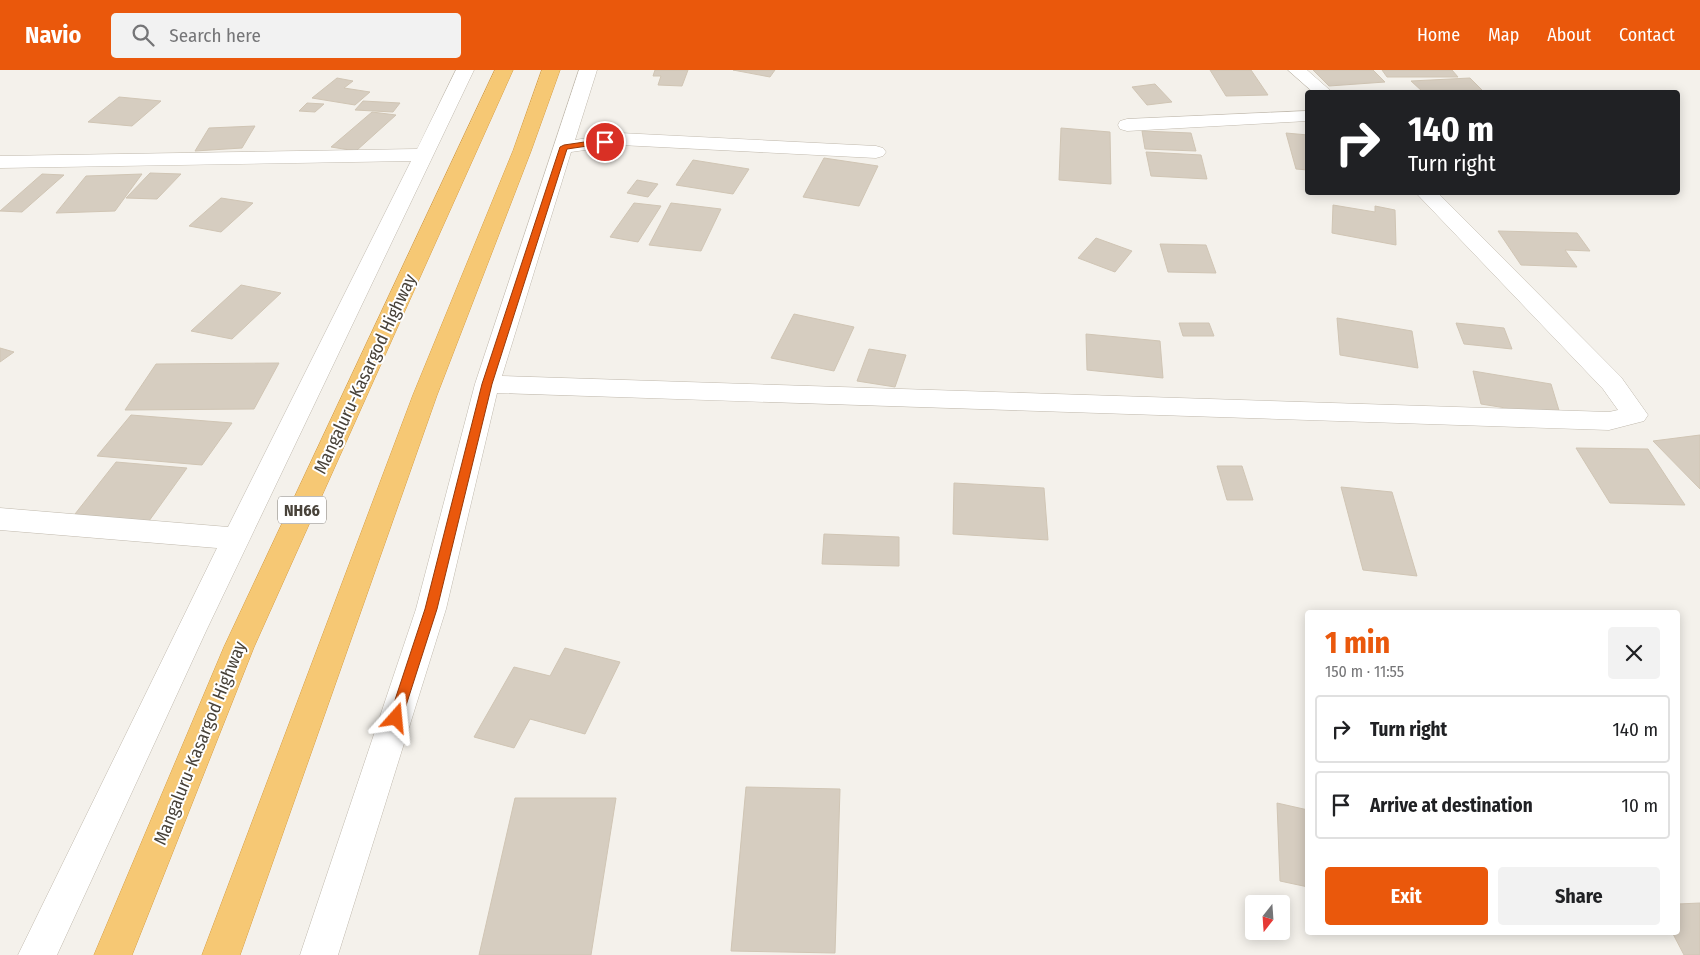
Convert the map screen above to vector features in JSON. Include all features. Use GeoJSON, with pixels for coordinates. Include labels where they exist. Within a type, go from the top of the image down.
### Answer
{"type":"FeatureCollection","features":[{"type":"Feature","properties":{"kind":"highway","name":"Mangaluru-Kasargod Highway"},"geometry":{"type":"LineString","coordinates":[[113,955],[239,647],[504,70]]}},
{"type":"Feature","properties":{"kind":"highway"},"geometry":{"type":"LineString","coordinates":[[221,955],[425,395],[522,151],[551,70]]}},
{"type":"Feature","properties":{"kind":"street"},"geometry":{"type":"LineString","coordinates":[[37,955],[192,629],[465,70]]}},
{"type":"Feature","properties":{"kind":"street"},"geometry":{"type":"LineString","coordinates":[[319,955],[431,609],[487,384],[588,70]]}},
{"type":"Feature","properties":{"kind":"street"},"geometry":{"type":"LineString","coordinates":[[1297,70],[1321,90]]}},
{"type":"Feature","properties":{"kind":"street"},"geometry":{"type":"LineString","coordinates":[[1128,125],[1305,116]]}},
{"type":"Feature","properties":{"kind":"street"},"geometry":{"type":"LineString","coordinates":[[564,147],[620,139],[876,152]]}},
{"type":"Feature","properties":{"kind":"street"},"geometry":{"type":"LineString","coordinates":[[0,162],[424,155]]}},
{"type":"Feature","properties":{"kind":"street"},"geometry":{"type":"LineString","coordinates":[[487,384],[1599,421],[1609,421],[1635,415],[1612,383],[1428,195]]}},
{"type":"Feature","properties":{"kind":"street"},"geometry":{"type":"LineString","coordinates":[[0,519],[237,539]]}},
{"type":"Feature","properties":{"kind":"building"},"geometry":{"type":"Polygon","coordinates":[[[655,70],[688,70],[682,86],[658,85],[661,76],[653,76],[655,70]]]}},
{"type":"Feature","properties":{"kind":"building"},"geometry":{"type":"Polygon","coordinates":[[[733,70],[775,70],[770,77],[733,70]]]}},
{"type":"Feature","properties":{"kind":"building"},"geometry":{"type":"Polygon","coordinates":[[[1210,70],[1251,70],[1268,95],[1226,96],[1210,70]]]}},
{"type":"Feature","properties":{"kind":"building"},"geometry":{"type":"Polygon","coordinates":[[[1313,70],[1373,70],[1385,82],[1329,86],[1313,70]]]}},
{"type":"Feature","properties":{"kind":"building"},"geometry":{"type":"Polygon","coordinates":[[[1382,70],[1452,70],[1458,77],[1387,77],[1382,70]]]}},
{"type":"Feature","properties":{"kind":"building"},"geometry":{"type":"Polygon","coordinates":[[[337,78],[353,81],[344,88],[370,92],[355,105],[312,98],[337,78]]]}},
{"type":"Feature","properties":{"kind":"building"},"geometry":{"type":"Polygon","coordinates":[[[1470,78],[1482,90],[1421,90],[1411,81],[1470,78]]]}},
{"type":"Feature","properties":{"kind":"building"},"geometry":{"type":"Polygon","coordinates":[[[1155,84],[1172,102],[1147,105],[1132,87],[1155,84]]]}},
{"type":"Feature","properties":{"kind":"building"},"geometry":{"type":"Polygon","coordinates":[[[119,97],[161,101],[132,126],[88,122],[119,97]]]}},
{"type":"Feature","properties":{"kind":"building"},"geometry":{"type":"Polygon","coordinates":[[[363,101],[400,103],[393,112],[355,110],[363,101]]]}},
{"type":"Feature","properties":{"kind":"building"},"geometry":{"type":"Polygon","coordinates":[[[307,103],[324,104],[315,112],[299,111],[307,103]]]}},
{"type":"Feature","properties":{"kind":"building"},"geometry":{"type":"Polygon","coordinates":[[[372,112],[396,115],[356,151],[331,147],[372,112]]]}},
{"type":"Feature","properties":{"kind":"building"},"geometry":{"type":"Polygon","coordinates":[[[255,126],[242,148],[195,151],[209,128],[255,126]]]}},
{"type":"Feature","properties":{"kind":"building"},"geometry":{"type":"Polygon","coordinates":[[[1061,128],[1110,132],[1111,184],[1059,180],[1061,128]]]}},
{"type":"Feature","properties":{"kind":"building"},"geometry":{"type":"Polygon","coordinates":[[[1142,131],[1191,133],[1196,151],[1145,149],[1142,131]]]}},
{"type":"Feature","properties":{"kind":"building"},"geometry":{"type":"Polygon","coordinates":[[[1286,133],[1305,135],[1305,170],[1296,169],[1286,133]]]}},
{"type":"Feature","properties":{"kind":"building"},"geometry":{"type":"Polygon","coordinates":[[[1146,152],[1201,155],[1207,179],[1151,176],[1146,152]]]}},
{"type":"Feature","properties":{"kind":"building"},"geometry":{"type":"Polygon","coordinates":[[[824,158],[878,166],[859,206],[803,197],[824,158]]]}},
{"type":"Feature","properties":{"kind":"building"},"geometry":{"type":"Polygon","coordinates":[[[693,160],[749,169],[733,194],[676,185],[693,160]]]}},
{"type":"Feature","properties":{"kind":"building"},"geometry":{"type":"Polygon","coordinates":[[[150,173],[181,174],[157,199],[126,198],[150,173]]]}},
{"type":"Feature","properties":{"kind":"building"},"geometry":{"type":"Polygon","coordinates":[[[42,174],[64,175],[22,212],[0,211],[42,174]]]}},
{"type":"Feature","properties":{"kind":"building"},"geometry":{"type":"Polygon","coordinates":[[[142,174],[115,211],[56,213],[86,176],[142,174]]]}},
{"type":"Feature","properties":{"kind":"building"},"geometry":{"type":"Polygon","coordinates":[[[637,180],[658,184],[648,197],[627,193],[637,180]]]}},
{"type":"Feature","properties":{"kind":"building"},"geometry":{"type":"Polygon","coordinates":[[[221,198],[253,203],[221,232],[189,226],[221,198]]]}},
{"type":"Feature","properties":{"kind":"building"},"geometry":{"type":"Polygon","coordinates":[[[634,203],[661,206],[638,242],[610,237],[634,203]]]}},
{"type":"Feature","properties":{"kind":"building"},"geometry":{"type":"Polygon","coordinates":[[[671,203],[721,209],[701,251],[649,245],[671,203]]]}},
{"type":"Feature","properties":{"kind":"building"},"geometry":{"type":"Polygon","coordinates":[[[1333,205],[1375,212],[1375,206],[1395,210],[1396,245],[1332,233],[1333,205]]]}},
{"type":"Feature","properties":{"kind":"building"},"geometry":{"type":"Polygon","coordinates":[[[1498,231],[1577,233],[1590,251],[1565,250],[1577,267],[1521,265],[1498,231]]]}},
{"type":"Feature","properties":{"kind":"building"},"geometry":{"type":"Polygon","coordinates":[[[1096,238],[1132,251],[1115,272],[1078,258],[1096,238]]]}},
{"type":"Feature","properties":{"kind":"building"},"geometry":{"type":"Polygon","coordinates":[[[1160,244],[1206,245],[1216,273],[1168,272],[1160,244]]]}},
{"type":"Feature","properties":{"kind":"building"},"geometry":{"type":"Polygon","coordinates":[[[241,285],[281,293],[232,339],[191,331],[241,285]]]}},
{"type":"Feature","properties":{"kind":"building"},"geometry":{"type":"Polygon","coordinates":[[[794,314],[854,327],[834,371],[771,358],[794,314]]]}},
{"type":"Feature","properties":{"kind":"building"},"geometry":{"type":"Polygon","coordinates":[[[1337,318],[1412,331],[1418,368],[1340,355],[1337,318]]]}},
{"type":"Feature","properties":{"kind":"building"},"geometry":{"type":"Polygon","coordinates":[[[1179,323],[1209,323],[1214,336],[1183,336],[1179,323]]]}},
{"type":"Feature","properties":{"kind":"building"},"geometry":{"type":"Polygon","coordinates":[[[1456,323],[1504,328],[1512,349],[1464,344],[1456,323]]]}},
{"type":"Feature","properties":{"kind":"building"},"geometry":{"type":"Polygon","coordinates":[[[1086,334],[1160,341],[1163,378],[1087,370],[1086,334]]]}},
{"type":"Feature","properties":{"kind":"building"},"geometry":{"type":"Polygon","coordinates":[[[0,348],[14,352],[0,362],[0,348]]]}},
{"type":"Feature","properties":{"kind":"building"},"geometry":{"type":"Polygon","coordinates":[[[869,349],[906,355],[895,387],[857,381],[869,349]]]}},
{"type":"Feature","properties":{"kind":"building"},"geometry":{"type":"Polygon","coordinates":[[[279,363],[254,409],[125,410],[156,364],[279,363]]]}},
{"type":"Feature","properties":{"kind":"building"},"geometry":{"type":"Polygon","coordinates":[[[1473,371],[1551,384],[1561,417],[1481,404],[1473,371]]]}},
{"type":"Feature","properties":{"kind":"building"},"geometry":{"type":"Polygon","coordinates":[[[131,415],[232,423],[202,465],[97,456],[131,415]]]}},
{"type":"Feature","properties":{"kind":"building"},"geometry":{"type":"Polygon","coordinates":[[[1700,435],[1700,489],[1653,441],[1700,435]]]}},
{"type":"Feature","properties":{"kind":"building"},"geometry":{"type":"Polygon","coordinates":[[[1576,448],[1648,449],[1685,505],[1610,503],[1576,448]]]}},
{"type":"Feature","properties":{"kind":"building"},"geometry":{"type":"Polygon","coordinates":[[[116,462],[187,468],[149,521],[75,514],[116,462]]]}},
{"type":"Feature","properties":{"kind":"building"},"geometry":{"type":"Polygon","coordinates":[[[1217,466],[1242,466],[1253,500],[1227,500],[1217,466]]]}},
{"type":"Feature","properties":{"kind":"building"},"geometry":{"type":"Polygon","coordinates":[[[954,483],[1044,488],[1048,540],[953,534],[954,483]]]}},
{"type":"Feature","properties":{"kind":"building"},"geometry":{"type":"Polygon","coordinates":[[[1341,487],[1392,492],[1417,576],[1363,570],[1341,487]]]}},
{"type":"Feature","properties":{"kind":"building"},"geometry":{"type":"Polygon","coordinates":[[[824,534],[899,537],[899,566],[822,564],[824,534]]]}},
{"type":"Feature","properties":{"kind":"building"},"geometry":{"type":"Polygon","coordinates":[[[565,648],[620,662],[585,734],[530,719],[514,748],[474,737],[514,667],[550,676],[565,648]]]}},
{"type":"Feature","properties":{"kind":"building"},"geometry":{"type":"Polygon","coordinates":[[[746,787],[840,789],[835,953],[731,951],[746,787]]]}},
{"type":"Feature","properties":{"kind":"building"},"geometry":{"type":"Polygon","coordinates":[[[515,798],[616,798],[591,955],[479,955],[515,798]]]}},
{"type":"Feature","properties":{"kind":"building"},"geometry":{"type":"Polygon","coordinates":[[[1277,803],[1305,809],[1305,886],[1280,881],[1277,803]]]}},
{"type":"Feature","properties":{"kind":"building"},"geometry":{"type":"Polygon","coordinates":[[[1700,903],[1700,955],[1684,955],[1674,935],[1680,935],[1680,904],[1700,903]]]}},
{"type":"Feature","properties":{"kind":"route"},"geometry":{"type":"LineString","coordinates":[[396,718],[431,609],[487,384],[564,147],[605,142]]}}]}
